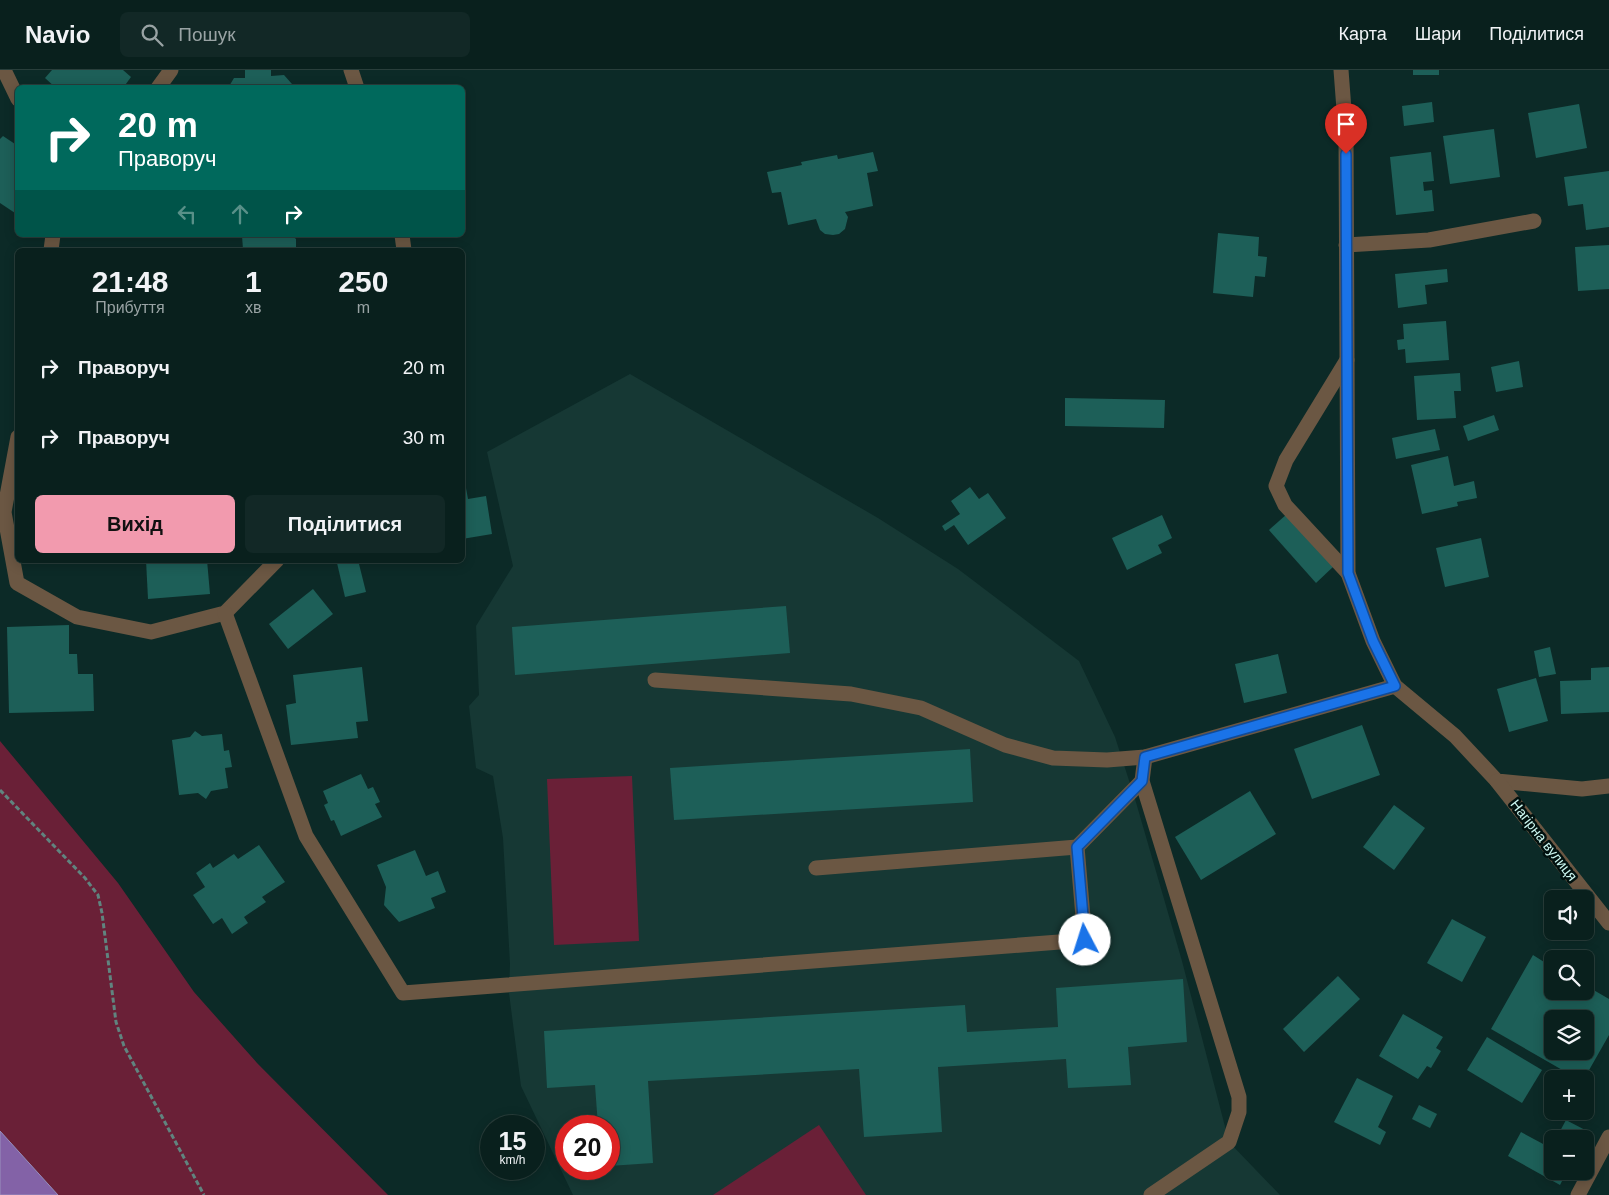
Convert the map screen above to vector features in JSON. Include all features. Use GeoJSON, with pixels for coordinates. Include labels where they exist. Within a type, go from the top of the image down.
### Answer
{"type":"FeatureCollection","features":[{"type":"Feature","properties":{"kind":"street"},"geometry":{"type":"LineString","coordinates":[[4,70],[15,93]]}},
{"type":"Feature","properties":{"kind":"street"},"geometry":{"type":"LineString","coordinates":[[160,85],[171,70]]}},
{"type":"Feature","properties":{"kind":"street"},"geometry":{"type":"LineString","coordinates":[[351,70],[356,85]]}},
{"type":"Feature","properties":{"kind":"street","name":"Нагірна вулиця"},"geometry":{"type":"LineString","coordinates":[[1341,70],[1346,136],[1348,573],[1373,641],[1395,686],[1454,736],[1497,781],[1609,922]]}},
{"type":"Feature","properties":{"kind":"street"},"geometry":{"type":"LineString","coordinates":[[1346,245],[1429,240],[1534,221]]}},
{"type":"Feature","properties":{"kind":"street"},"geometry":{"type":"LineString","coordinates":[[1347,360],[1286,460],[1276,486],[1285,505],[1348,573]]}},
{"type":"Feature","properties":{"kind":"street"},"geometry":{"type":"LineString","coordinates":[[15,453],[4,512],[18,583],[77,617],[151,632],[225,613],[274,563]]}},
{"type":"Feature","properties":{"kind":"street"},"geometry":{"type":"LineString","coordinates":[[225,613],[306,836],[403,992],[1085,940],[1077,847]]}},
{"type":"Feature","properties":{"kind":"street"},"geometry":{"type":"LineString","coordinates":[[655,680],[851,694],[921,708],[1005,745],[1053,758],[1107,760],[1145,757],[1395,686]]}},
{"type":"Feature","properties":{"kind":"street"},"geometry":{"type":"LineString","coordinates":[[1145,757],[1142,781],[1239,1096],[1239,1112],[1229,1142],[1151,1195]]}},
{"type":"Feature","properties":{"kind":"street"},"geometry":{"type":"LineString","coordinates":[[816,868],[1077,847],[1142,781]]}},
{"type":"Feature","properties":{"kind":"street","name":"Нагірна вулиця"},"geometry":{"type":"LineString","coordinates":[[1497,781],[1582,789],[1609,786]]}},
{"type":"Feature","properties":{"kind":"street"},"geometry":{"type":"LineString","coordinates":[[1578,1195],[1609,1137]]}},
{"type":"Feature","properties":{"kind":"path"},"geometry":{"type":"LineString","coordinates":[[0,790],[85,878],[98,894],[116,1022],[124,1046],[204,1195]]}},
{"type":"Feature","properties":{"kind":"shaded area"},"geometry":{"type":"Polygon","coordinates":[[[630,374],[878,518],[958,569],[1079,661],[1115,737],[1135,799],[1182,961],[1229,1142],[1280,1195],[573,1195],[566,1180],[620,1180],[620,1115],[555,1115],[555,1157],[545,1136],[545,1115],[535,1115],[521,1086],[509,993],[510,964],[503,838],[493,776],[476,768],[469,706],[479,695],[476,626],[513,566],[487,452],[630,374]]]}},
{"type":"Feature","properties":{"kind":"shaded area"},"geometry":{"type":"Polygon","coordinates":[[[0,741],[118,883],[194,992],[257,1063],[388,1195],[58,1195],[0,1131],[0,741]]]}},
{"type":"Feature","properties":{"kind":"shaded area"},"geometry":{"type":"Polygon","coordinates":[[[632,776],[639,941],[554,945],[547,779],[632,776]]]}},
{"type":"Feature","properties":{"kind":"shaded area"},"geometry":{"type":"Polygon","coordinates":[[[819,1125],[866,1195],[713,1195],[819,1125]]]}},
{"type":"Feature","properties":{"kind":"shaded area"},"geometry":{"type":"Polygon","coordinates":[[[0,1131],[58,1195],[0,1195],[0,1131]]]}},
{"type":"Feature","properties":{"kind":"building"},"geometry":{"type":"Polygon","coordinates":[[[52,70],[123,70],[131,77],[125,85],[53,85],[45,78],[52,70]]]}},
{"type":"Feature","properties":{"kind":"building"},"geometry":{"type":"Polygon","coordinates":[[[245,70],[271,70],[271,76],[284,75],[292,85],[230,85],[234,78],[245,78],[245,70]]]}},
{"type":"Feature","properties":{"kind":"building"},"geometry":{"type":"Polygon","coordinates":[[[1413,70],[1439,70],[1439,75],[1413,75],[1413,70]]]}},
{"type":"Feature","properties":{"kind":"building"},"geometry":{"type":"Polygon","coordinates":[[[1432,102],[1434,122],[1404,126],[1402,106],[1432,102]]]}},
{"type":"Feature","properties":{"kind":"building"},"geometry":{"type":"Polygon","coordinates":[[[1579,104],[1587,148],[1536,158],[1528,113],[1579,104]]]}},
{"type":"Feature","properties":{"kind":"building"},"geometry":{"type":"Polygon","coordinates":[[[1494,129],[1500,177],[1450,184],[1443,136],[1494,129]]]}},
{"type":"Feature","properties":{"kind":"building"},"geometry":{"type":"Polygon","coordinates":[[[3,136],[15,144],[15,213],[0,203],[0,139],[3,136]]]}},
{"type":"Feature","properties":{"kind":"building"},"geometry":{"type":"Polygon","coordinates":[[[873,152],[878,171],[867,173],[873,206],[845,212],[848,217],[845,229],[839,234],[825,234],[820,230],[816,219],[788,225],[781,192],[772,193],[767,172],[802,165],[801,162],[837,155],[838,159],[873,152]]]}},
{"type":"Feature","properties":{"kind":"building"},"geometry":{"type":"Polygon","coordinates":[[[1431,152],[1434,181],[1423,182],[1424,191],[1432,190],[1434,211],[1396,215],[1390,157],[1431,152]]]}},
{"type":"Feature","properties":{"kind":"building"},"geometry":{"type":"Polygon","coordinates":[[[1609,171],[1609,227],[1586,230],[1583,204],[1568,206],[1564,177],[1609,171]]]}},
{"type":"Feature","properties":{"kind":"building"},"geometry":{"type":"Polygon","coordinates":[[[1218,233],[1259,237],[1258,256],[1267,257],[1265,277],[1255,276],[1253,297],[1213,293],[1218,233]]]}},
{"type":"Feature","properties":{"kind":"building"},"geometry":{"type":"Polygon","coordinates":[[[242,237],[294,237],[296,239],[296,248],[243,248],[242,237]]]}},
{"type":"Feature","properties":{"kind":"building"},"geometry":{"type":"Polygon","coordinates":[[[1609,245],[1609,289],[1578,291],[1575,247],[1609,245]]]}},
{"type":"Feature","properties":{"kind":"building"},"geometry":{"type":"Polygon","coordinates":[[[1447,269],[1448,282],[1425,285],[1427,304],[1398,308],[1395,274],[1447,269]]]}},
{"type":"Feature","properties":{"kind":"building"},"geometry":{"type":"Polygon","coordinates":[[[1446,321],[1449,360],[1406,363],[1405,349],[1398,350],[1397,340],[1404,339],[1403,324],[1446,321]]]}},
{"type":"Feature","properties":{"kind":"building"},"geometry":{"type":"Polygon","coordinates":[[[1519,361],[1523,387],[1496,392],[1491,367],[1519,361]]]}},
{"type":"Feature","properties":{"kind":"building"},"geometry":{"type":"Polygon","coordinates":[[[1460,373],[1461,391],[1454,391],[1456,418],[1417,420],[1414,376],[1460,373]]]}},
{"type":"Feature","properties":{"kind":"building"},"geometry":{"type":"Polygon","coordinates":[[[1065,398],[1165,400],[1164,428],[1065,426],[1065,398]]]}},
{"type":"Feature","properties":{"kind":"building"},"geometry":{"type":"Polygon","coordinates":[[[1494,415],[1499,430],[1468,441],[1463,426],[1494,415]]]}},
{"type":"Feature","properties":{"kind":"building"},"geometry":{"type":"Polygon","coordinates":[[[1435,429],[1440,450],[1396,459],[1392,438],[1435,429]]]}},
{"type":"Feature","properties":{"kind":"building"},"geometry":{"type":"Polygon","coordinates":[[[1448,456],[1454,486],[1474,481],[1477,498],[1457,502],[1458,506],[1422,514],[1411,465],[1448,456]]]}},
{"type":"Feature","properties":{"kind":"building"},"geometry":{"type":"Polygon","coordinates":[[[970,487],[979,499],[988,493],[1006,518],[968,545],[954,525],[945,531],[942,526],[960,514],[951,501],[970,487]]]}},
{"type":"Feature","properties":{"kind":"building"},"geometry":{"type":"Polygon","coordinates":[[[465,488],[468,499],[486,496],[492,534],[465,538],[465,488]]]}},
{"type":"Feature","properties":{"kind":"building"},"geometry":{"type":"Polygon","coordinates":[[[1287,514],[1334,566],[1316,583],[1269,530],[1287,514]]]}},
{"type":"Feature","properties":{"kind":"building"},"geometry":{"type":"Polygon","coordinates":[[[1162,515],[1172,538],[1158,545],[1162,553],[1127,570],[1112,538],[1162,515]]]}},
{"type":"Feature","properties":{"kind":"building"},"geometry":{"type":"Polygon","coordinates":[[[1481,538],[1489,577],[1445,587],[1436,548],[1481,538]]]}},
{"type":"Feature","properties":{"kind":"building"},"geometry":{"type":"Polygon","coordinates":[[[146,563],[207,563],[210,594],[148,599],[146,563]]]}},
{"type":"Feature","properties":{"kind":"building"},"geometry":{"type":"Polygon","coordinates":[[[337,563],[359,563],[366,592],[345,597],[337,563]]]}},
{"type":"Feature","properties":{"kind":"building"},"geometry":{"type":"Polygon","coordinates":[[[313,589],[333,614],[288,649],[269,624],[313,589]]]}},
{"type":"Feature","properties":{"kind":"building"},"geometry":{"type":"Polygon","coordinates":[[[786,606],[790,653],[515,675],[512,627],[786,606]]]}},
{"type":"Feature","properties":{"kind":"building"},"geometry":{"type":"Polygon","coordinates":[[[69,625],[69,654],[77,654],[78,674],[93,674],[94,711],[9,713],[7,627],[69,625]]]}},
{"type":"Feature","properties":{"kind":"building"},"geometry":{"type":"Polygon","coordinates":[[[1550,647],[1556,674],[1539,677],[1534,651],[1550,647]]]}},
{"type":"Feature","properties":{"kind":"building"},"geometry":{"type":"Polygon","coordinates":[[[1278,654],[1287,693],[1244,703],[1235,664],[1278,654]]]}},
{"type":"Feature","properties":{"kind":"building"},"geometry":{"type":"Polygon","coordinates":[[[362,667],[368,721],[356,722],[358,738],[291,745],[286,705],[296,703],[293,675],[362,667]]]}},
{"type":"Feature","properties":{"kind":"building"},"geometry":{"type":"Polygon","coordinates":[[[1609,667],[1609,712],[1561,714],[1560,681],[1591,680],[1591,668],[1609,667]]]}},
{"type":"Feature","properties":{"kind":"building"},"geometry":{"type":"Polygon","coordinates":[[[1536,678],[1548,721],[1509,732],[1497,689],[1536,678]]]}},
{"type":"Feature","properties":{"kind":"building"},"geometry":{"type":"Polygon","coordinates":[[[1362,725],[1380,775],[1312,799],[1294,749],[1362,725]]]}},
{"type":"Feature","properties":{"kind":"building"},"geometry":{"type":"Polygon","coordinates":[[[195,731],[202,736],[222,734],[224,751],[229,750],[232,767],[225,768],[228,788],[211,791],[206,799],[198,793],[179,795],[172,740],[190,737],[195,731]]]}},
{"type":"Feature","properties":{"kind":"building"},"geometry":{"type":"Polygon","coordinates":[[[970,749],[973,802],[674,820],[670,768],[970,749]]]}},
{"type":"Feature","properties":{"kind":"building"},"geometry":{"type":"Polygon","coordinates":[[[361,774],[368,789],[373,787],[380,802],[375,804],[382,817],[341,836],[334,820],[331,821],[324,805],[328,803],[323,791],[361,774]]]}},
{"type":"Feature","properties":{"kind":"building"},"geometry":{"type":"Polygon","coordinates":[[[1250,791],[1276,834],[1201,880],[1175,837],[1250,791]]]}},
{"type":"Feature","properties":{"kind":"building"},"geometry":{"type":"Polygon","coordinates":[[[1394,805],[1425,828],[1394,870],[1363,847],[1394,805]]]}},
{"type":"Feature","properties":{"kind":"building"},"geometry":{"type":"Polygon","coordinates":[[[259,845],[285,882],[262,897],[266,902],[244,917],[248,923],[232,934],[222,918],[213,924],[193,895],[205,887],[196,873],[210,863],[213,868],[234,854],[238,859],[259,845]]]}},
{"type":"Feature","properties":{"kind":"building"},"geometry":{"type":"Polygon","coordinates":[[[415,850],[426,876],[438,871],[446,892],[431,898],[435,908],[399,922],[384,905],[386,887],[377,865],[415,850]]]}},
{"type":"Feature","properties":{"kind":"building"},"geometry":{"type":"Polygon","coordinates":[[[1452,919],[1486,937],[1462,982],[1427,963],[1452,919]]]}},
{"type":"Feature","properties":{"kind":"building"},"geometry":{"type":"Polygon","coordinates":[[[1533,955],[1544,962],[1544,1000],[1594,1000],[1594,990],[1609,999],[1609,1035],[1589,1070],[1562,1070],[1545,1060],[1594,1060],[1594,1010],[1544,1010],[1544,1059],[1491,1029],[1533,955]]]}},
{"type":"Feature","properties":{"kind":"building"},"geometry":{"type":"Polygon","coordinates":[[[1338,976],[1360,999],[1304,1052],[1283,1029],[1338,976]]]}},
{"type":"Feature","properties":{"kind":"building"},"geometry":{"type":"Polygon","coordinates":[[[1183,979],[1187,1042],[1128,1047],[1131,1085],[1068,1088],[1066,1059],[938,1067],[942,1132],[864,1137],[859,1069],[648,1081],[653,1163],[620,1165],[620,1115],[597,1115],[595,1085],[547,1088],[544,1031],[965,1005],[967,1032],[1058,1027],[1056,988],[1183,979]]]}},
{"type":"Feature","properties":{"kind":"building"},"geometry":{"type":"Polygon","coordinates":[[[1403,1014],[1443,1037],[1436,1048],[1441,1051],[1431,1068],[1427,1066],[1418,1079],[1379,1056],[1403,1014]]]}},
{"type":"Feature","properties":{"kind":"building"},"geometry":{"type":"Polygon","coordinates":[[[1487,1037],[1542,1070],[1522,1103],[1467,1070],[1487,1037]]]}},
{"type":"Feature","properties":{"kind":"building"},"geometry":{"type":"Polygon","coordinates":[[[1357,1078],[1393,1096],[1378,1127],[1386,1132],[1380,1145],[1334,1122],[1357,1078]]]}},
{"type":"Feature","properties":{"kind":"building"},"geometry":{"type":"Polygon","coordinates":[[[1419,1105],[1437,1114],[1430,1128],[1412,1119],[1419,1105]]]}},
{"type":"Feature","properties":{"kind":"building"},"geometry":{"type":"Polygon","coordinates":[[[1566,1120],[1585,1130],[1561,1130],[1566,1120]]]}},
{"type":"Feature","properties":{"kind":"building"},"geometry":{"type":"Polygon","coordinates":[[[1521,1132],[1544,1144],[1544,1176],[1508,1156],[1521,1132]]]}},
{"type":"Feature","properties":{"kind":"building"},"geometry":{"type":"Polygon","coordinates":[[[1551,1180],[1562,1180],[1560,1185],[1551,1180]]]}},
{"type":"Feature","properties":{"kind":"route"},"geometry":{"type":"LineString","coordinates":[[1085,940],[1077,847],[1142,781],[1145,757],[1395,686],[1373,641],[1348,573],[1346,154]]}}]}
